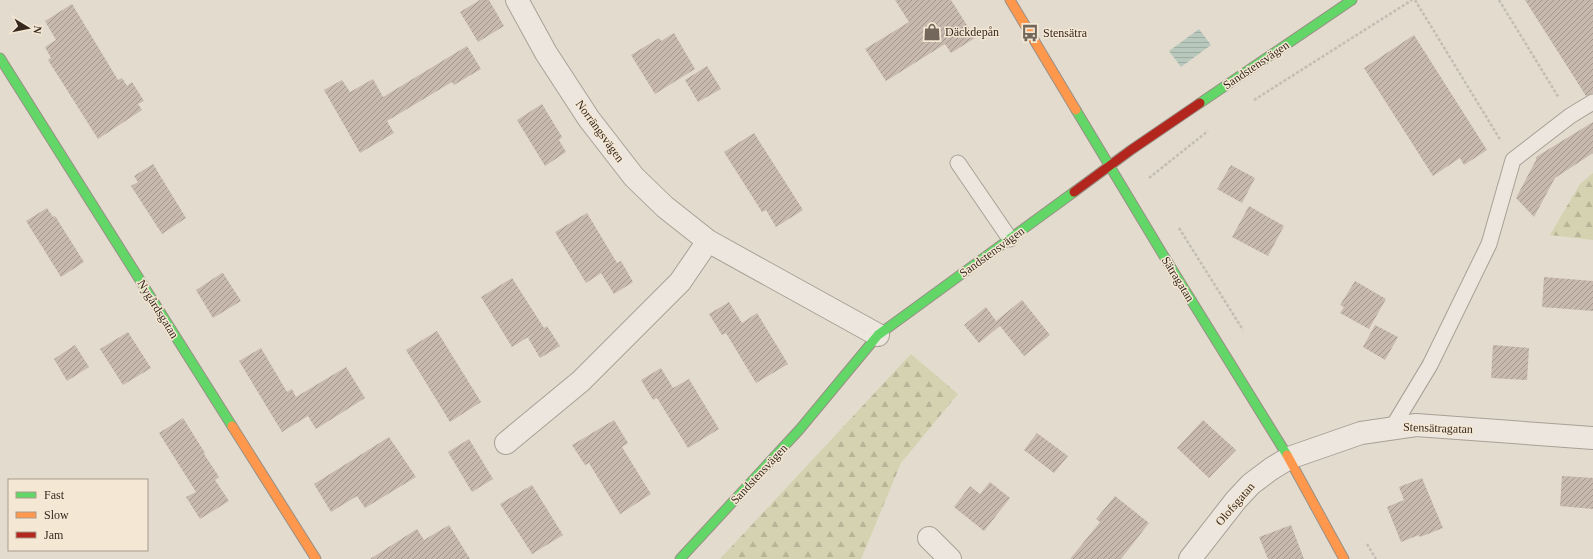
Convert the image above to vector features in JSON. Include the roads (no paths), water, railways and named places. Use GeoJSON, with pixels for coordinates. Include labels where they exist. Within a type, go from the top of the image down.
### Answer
{"type":"FeatureCollection","features":[{"type":"Feature","properties":{"kind":"street","name":"Norrängsvägen"},"geometry":{"type":"LineString","coordinates":[[516,0],[546,54],[589,118],[634,177],[665,207],[708,241],[878,335]]}},
{"type":"Feature","properties":{"kind":"street","name":"Sätragatan"},"geometry":{"type":"LineString","coordinates":[[1010,0],[1162,253],[1289,458],[1344,559]]}},
{"type":"Feature","properties":{"kind":"street","name":"Sandstensvägen"},"geometry":{"type":"LineString","coordinates":[[680,559],[800,429],[878,335],[1110,166],[1349,1]]}},
{"type":"Feature","properties":{"kind":"street","name":"Nygårdsgatan"},"geometry":{"type":"LineString","coordinates":[[0,58],[316,559]]}},
{"type":"Feature","properties":{"kind":"street"},"geometry":{"type":"LineString","coordinates":[[506,442],[581,381],[653,310],[680,282],[708,241]]}},
{"type":"Feature","properties":{"kind":"street","name":"Stensätragatan"},"geometry":{"type":"LineString","coordinates":[[1289,458],[1361,433],[1416,426],[1593,438]]}},
{"type":"Feature","properties":{"kind":"street","name":"Olofsgatan"},"geometry":{"type":"LineString","coordinates":[[1190,559],[1236,500],[1251,484],[1289,458]]}},
{"type":"Feature","properties":{"kind":"street"},"geometry":{"type":"LineString","coordinates":[[929,538],[950,559]]}},
{"type":"Feature","properties":{"kind":"lane"},"geometry":{"type":"LineString","coordinates":[[1392,428],[1430,365],[1488,244],[1513,160],[1570,116],[1593,102]]}},
{"type":"Feature","properties":{"kind":"lane"},"geometry":{"type":"LineString","coordinates":[[958,162],[1010,239]]}},
{"type":"Feature","properties":{"kind":"place","name":"Däckdepån"},"geometry":{"type":"Point","coordinates":[932,32]}},
{"type":"Feature","properties":{"kind":"place","name":"Stensätra"},"geometry":{"type":"Point","coordinates":[1030,33]}}]}
